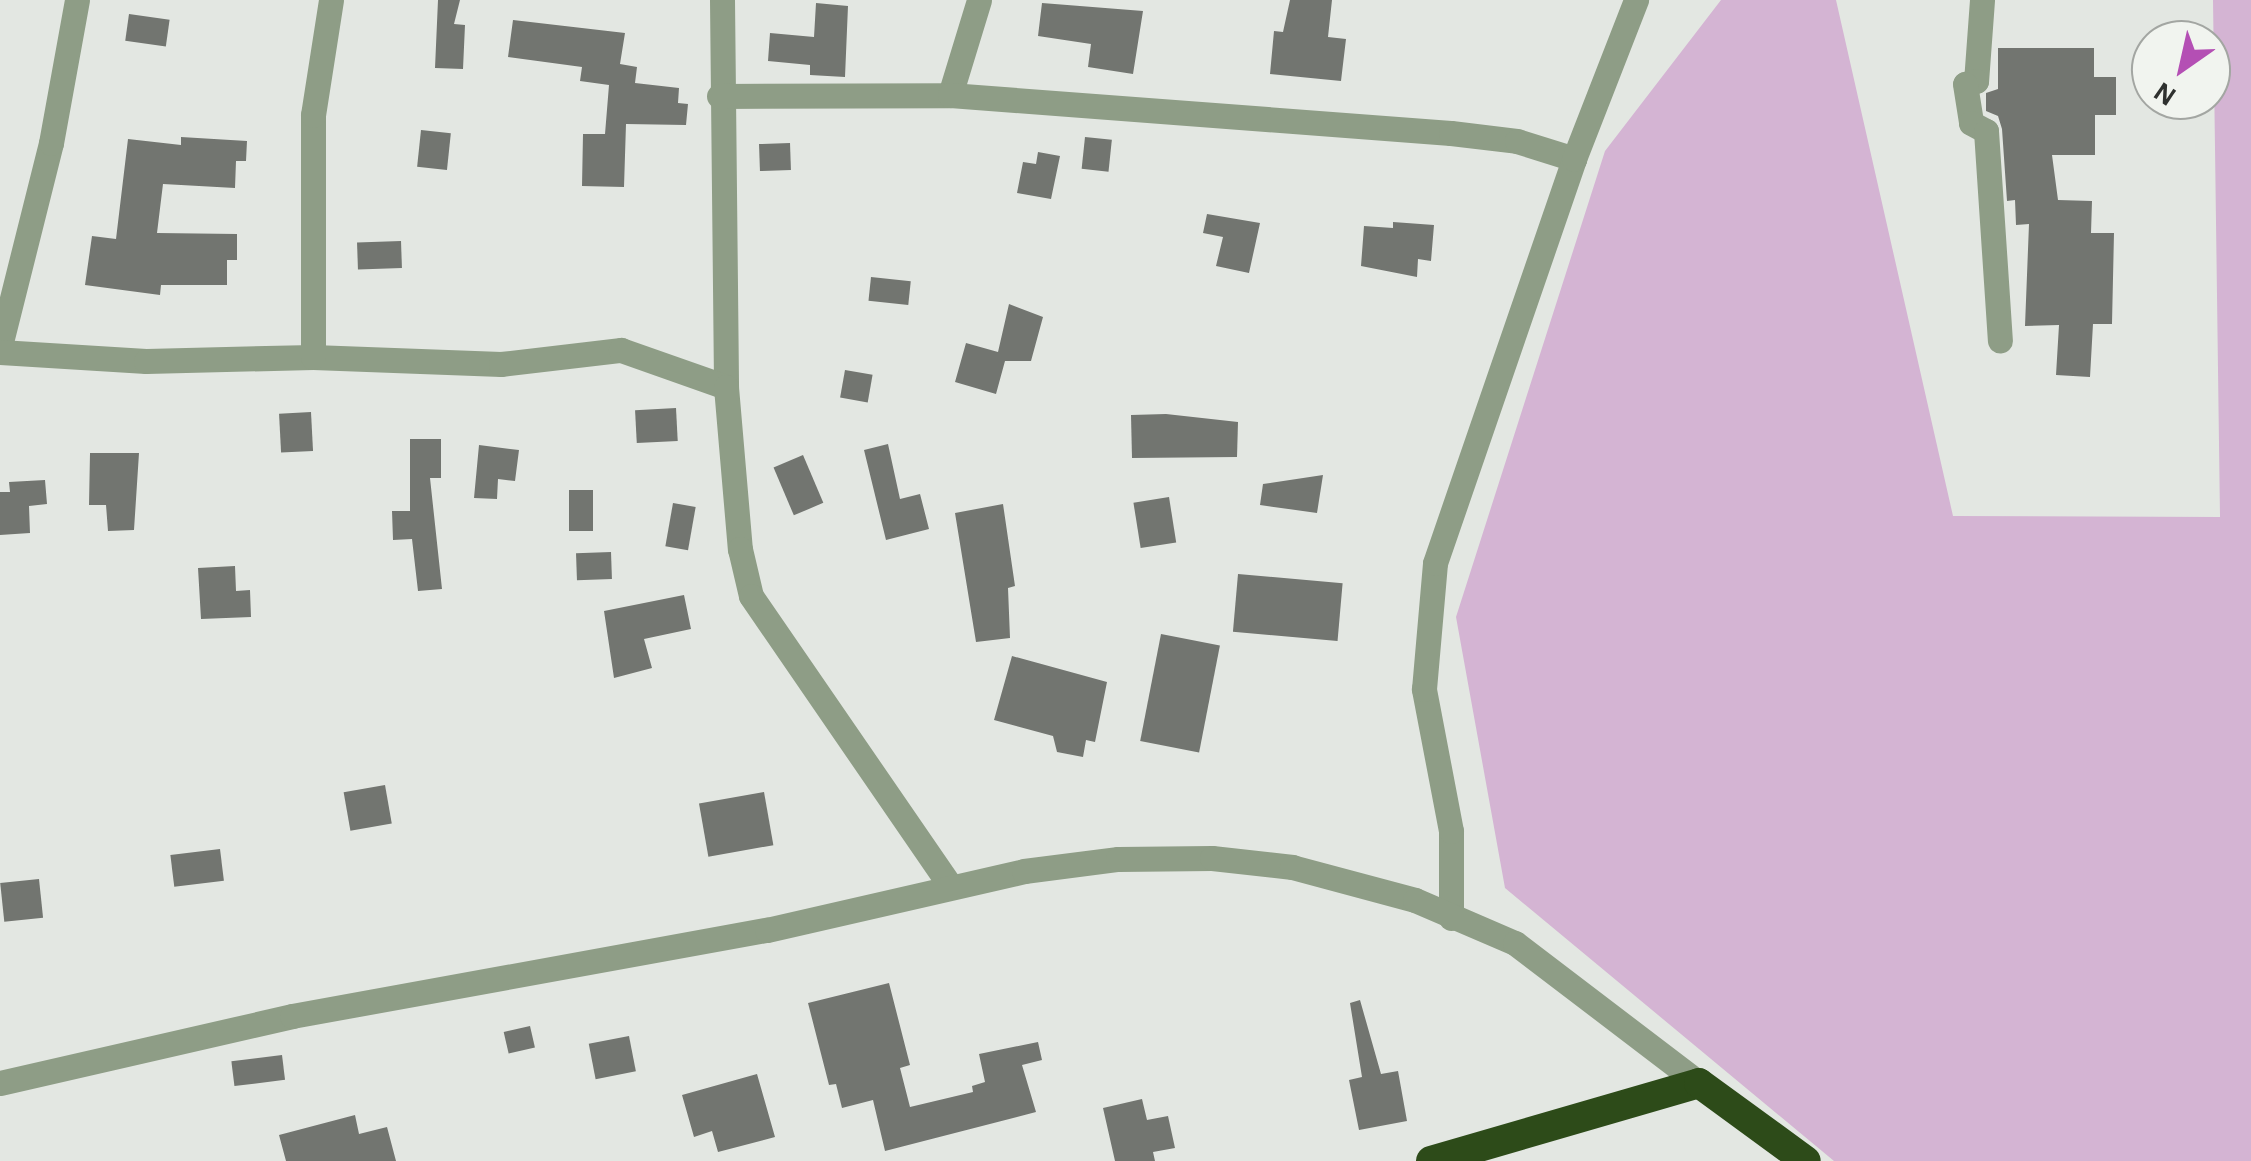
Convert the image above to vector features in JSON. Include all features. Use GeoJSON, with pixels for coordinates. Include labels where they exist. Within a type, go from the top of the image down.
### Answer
{"type":"FeatureCollection","features":[{"type":"Feature","properties":{"kind":"highway"},"geometry":{"type":"LineString","coordinates":[[1430,1161],[1699,1083],[1806,1161]]}},
{"type":"Feature","properties":{"kind":"street"},"geometry":{"type":"LineString","coordinates":[[77,0],[52,143],[0,349],[146,361],[313,357],[501,364],[621,350],[726,387]]}},
{"type":"Feature","properties":{"kind":"street"},"geometry":{"type":"LineString","coordinates":[[313,357],[314,115],[331,0]]}},
{"type":"Feature","properties":{"kind":"street"},"geometry":{"type":"LineString","coordinates":[[722,0],[719,96],[726,387],[740,549],[751,596],[951,886]]}},
{"type":"Feature","properties":{"kind":"street"},"geometry":{"type":"LineString","coordinates":[[950,95],[979,0]]}},
{"type":"Feature","properties":{"kind":"street"},"geometry":{"type":"LineString","coordinates":[[1451,918],[1450,832],[1424,689],[1435,563],[1574,158],[1636,0]]}},
{"type":"Feature","properties":{"kind":"street"},"geometry":{"type":"LineString","coordinates":[[1982,0],[1976,81],[1964,84],[1971,124],[1986,132],[2000,341]]}},
{"type":"Feature","properties":{"kind":"street"},"geometry":{"type":"LineString","coordinates":[[719,96],[950,95],[1451,134],[1517,141],[1574,158]]}},
{"type":"Feature","properties":{"kind":"street"},"geometry":{"type":"LineString","coordinates":[[0,1083],[292,1016],[767,930],[951,886],[1118,859],[1212,858],[1292,867],[1415,900],[1514,944],[1699,1083]]}},
{"type":"Feature","properties":{"kind":"shaded area"},"geometry":{"type":"Polygon","coordinates":[[[1721,0],[1836,0],[1953,516],[2220,517],[2215,120],[2231,120],[2231,20],[2213,20],[2213,0],[2251,0],[2251,1161],[1834,1161],[1505,888],[1456,617],[1605,151],[1721,0]]]}},
{"type":"Feature","properties":{"kind":"building"},"geometry":{"type":"Polygon","coordinates":[[[438,0],[460,0],[454,24],[465,25],[463,69],[435,68],[438,0]]]}},
{"type":"Feature","properties":{"kind":"building"},"geometry":{"type":"Polygon","coordinates":[[[1290,0],[1332,0],[1328,37],[1346,39],[1341,81],[1270,74],[1274,31],[1283,32],[1290,0]]]}},
{"type":"Feature","properties":{"kind":"building"},"geometry":{"type":"Polygon","coordinates":[[[816,3],[848,6],[845,77],[810,75],[810,65],[768,61],[770,33],[814,37],[816,3]]]}},
{"type":"Feature","properties":{"kind":"building"},"geometry":{"type":"Polygon","coordinates":[[[1042,3],[1143,11],[1133,74],[1088,67],[1091,44],[1038,36],[1042,3]]]}},
{"type":"Feature","properties":{"kind":"building"},"geometry":{"type":"Polygon","coordinates":[[[129,14],[170,20],[166,46],[125,41],[129,14]]]}},
{"type":"Feature","properties":{"kind":"building"},"geometry":{"type":"Polygon","coordinates":[[[513,20],[625,33],[620,64],[637,67],[635,83],[679,88],[678,103],[688,104],[686,125],[626,124],[624,187],[582,186],[583,134],[605,134],[609,85],[580,81],[582,67],[508,57],[513,20]]]}},
{"type":"Feature","properties":{"kind":"building"},"geometry":{"type":"Polygon","coordinates":[[[1998,48],[2094,48],[2094,77],[2116,77],[2116,115],[2095,115],[2095,155],[2052,155],[2058,200],[2092,201],[2091,233],[2114,233],[2112,324],[2093,324],[2090,377],[2056,375],[2059,325],[2025,326],[2029,224],[2016,225],[2015,200],[2007,201],[2002,129],[1998,116],[1986,111],[1986,93],[1998,89],[1998,48]]]}},
{"type":"Feature","properties":{"kind":"building"},"geometry":{"type":"Polygon","coordinates":[[[421,130],[451,133],[447,170],[417,167],[421,130]]]}},
{"type":"Feature","properties":{"kind":"building"},"geometry":{"type":"Polygon","coordinates":[[[181,137],[247,141],[246,161],[236,161],[235,188],[163,184],[157,233],[237,234],[237,260],[227,260],[227,285],[161,285],[160,295],[85,285],[92,236],[116,239],[128,139],[181,145],[181,137]]]}},
{"type":"Feature","properties":{"kind":"building"},"geometry":{"type":"Polygon","coordinates":[[[1085,137],[1112,140],[1109,172],[1082,169],[1085,137]]]}},
{"type":"Feature","properties":{"kind":"building"},"geometry":{"type":"Polygon","coordinates":[[[790,143],[791,170],[760,171],[759,144],[790,143]]]}},
{"type":"Feature","properties":{"kind":"building"},"geometry":{"type":"Polygon","coordinates":[[[1038,152],[1060,156],[1051,199],[1017,193],[1023,162],[1036,164],[1038,152]]]}},
{"type":"Feature","properties":{"kind":"building"},"geometry":{"type":"Polygon","coordinates":[[[1207,214],[1260,223],[1249,273],[1216,266],[1223,237],[1203,233],[1207,214]]]}},
{"type":"Feature","properties":{"kind":"building"},"geometry":{"type":"Polygon","coordinates":[[[1393,222],[1434,225],[1431,261],[1418,259],[1417,277],[1361,266],[1364,226],[1393,228],[1393,222]]]}},
{"type":"Feature","properties":{"kind":"building"},"geometry":{"type":"Polygon","coordinates":[[[401,241],[402,268],[358,270],[357,243],[401,241]]]}},
{"type":"Feature","properties":{"kind":"building"},"geometry":{"type":"Polygon","coordinates":[[[871,277],[911,281],[908,305],[868,301],[871,277]]]}},
{"type":"Feature","properties":{"kind":"building"},"geometry":{"type":"Polygon","coordinates":[[[1009,304],[1043,317],[1031,361],[1005,361],[996,394],[955,382],[966,343],[998,352],[1009,304]]]}},
{"type":"Feature","properties":{"kind":"building"},"geometry":{"type":"Polygon","coordinates":[[[845,370],[873,375],[868,402],[840,398],[845,370]]]}},
{"type":"Feature","properties":{"kind":"building"},"geometry":{"type":"Polygon","coordinates":[[[676,408],[678,441],[637,443],[635,410],[676,408]]]}},
{"type":"Feature","properties":{"kind":"building"},"geometry":{"type":"Polygon","coordinates":[[[311,412],[313,451],[281,453],[279,414],[311,412]]]}},
{"type":"Feature","properties":{"kind":"building"},"geometry":{"type":"Polygon","coordinates":[[[1166,414],[1238,422],[1237,457],[1132,458],[1131,415],[1166,414]]]}},
{"type":"Feature","properties":{"kind":"building"},"geometry":{"type":"Polygon","coordinates":[[[410,439],[441,439],[441,478],[430,478],[442,589],[418,591],[412,539],[393,540],[392,511],[410,511],[410,439]]]}},
{"type":"Feature","properties":{"kind":"building"},"geometry":{"type":"Polygon","coordinates":[[[888,444],[900,499],[920,494],[929,529],[886,540],[864,450],[888,444]]]}},
{"type":"Feature","properties":{"kind":"building"},"geometry":{"type":"Polygon","coordinates":[[[479,445],[519,450],[515,481],[498,479],[497,499],[474,498],[479,445]]]}},
{"type":"Feature","properties":{"kind":"building"},"geometry":{"type":"Polygon","coordinates":[[[90,453],[139,453],[134,530],[108,531],[106,505],[89,505],[90,453]]]}},
{"type":"Feature","properties":{"kind":"building"},"geometry":{"type":"Polygon","coordinates":[[[803,455],[823,503],[794,515],[774,468],[803,455]]]}},
{"type":"Feature","properties":{"kind":"building"},"geometry":{"type":"Polygon","coordinates":[[[1323,475],[1317,513],[1260,505],[1263,484],[1323,475]]]}},
{"type":"Feature","properties":{"kind":"building"},"geometry":{"type":"Polygon","coordinates":[[[45,480],[47,504],[29,506],[30,533],[0,535],[0,492],[10,492],[9,482],[45,480]]]}},
{"type":"Feature","properties":{"kind":"building"},"geometry":{"type":"Polygon","coordinates":[[[569,490],[593,490],[593,531],[569,531],[569,490]]]}},
{"type":"Feature","properties":{"kind":"building"},"geometry":{"type":"Polygon","coordinates":[[[1169,497],[1176,542],[1141,548],[1133,503],[1169,497]]]}},
{"type":"Feature","properties":{"kind":"building"},"geometry":{"type":"Polygon","coordinates":[[[673,503],[696,507],[688,550],[665,546],[673,503]]]}},
{"type":"Feature","properties":{"kind":"building"},"geometry":{"type":"Polygon","coordinates":[[[1003,504],[1015,586],[1008,588],[1010,638],[976,642],[955,513],[1003,504]]]}},
{"type":"Feature","properties":{"kind":"building"},"geometry":{"type":"Polygon","coordinates":[[[611,552],[612,579],[577,580],[576,553],[611,552]]]}},
{"type":"Feature","properties":{"kind":"building"},"geometry":{"type":"Polygon","coordinates":[[[235,566],[236,591],[250,590],[251,617],[201,619],[198,568],[235,566]]]}},
{"type":"Feature","properties":{"kind":"building"},"geometry":{"type":"Polygon","coordinates":[[[1238,574],[1343,583],[1338,641],[1233,632],[1238,574]]]}},
{"type":"Feature","properties":{"kind":"building"},"geometry":{"type":"Polygon","coordinates":[[[684,595],[691,629],[644,639],[652,668],[614,678],[604,611],[684,595]]]}},
{"type":"Feature","properties":{"kind":"building"},"geometry":{"type":"Polygon","coordinates":[[[1161,634],[1220,645],[1199,752],[1140,741],[1161,634]]]}},
{"type":"Feature","properties":{"kind":"building"},"geometry":{"type":"Polygon","coordinates":[[[1012,656],[1107,682],[1095,742],[1086,740],[1083,757],[1057,752],[1053,736],[994,720],[1012,656]]]}},
{"type":"Feature","properties":{"kind":"building"},"geometry":{"type":"Polygon","coordinates":[[[385,785],[392,823],[350,831],[344,792],[385,785]]]}},
{"type":"Feature","properties":{"kind":"building"},"geometry":{"type":"Polygon","coordinates":[[[764,792],[773,845],[708,857],[699,803],[764,792]]]}},
{"type":"Feature","properties":{"kind":"building"},"geometry":{"type":"Polygon","coordinates":[[[220,849],[224,881],[174,887],[170,855],[220,849]]]}},
{"type":"Feature","properties":{"kind":"building"},"geometry":{"type":"Polygon","coordinates":[[[39,879],[43,918],[4,922],[0,883],[39,879]]]}},
{"type":"Feature","properties":{"kind":"building"},"geometry":{"type":"Polygon","coordinates":[[[889,983],[910,1065],[900,1068],[910,1107],[973,1092],[972,1086],[985,1082],[979,1054],[1038,1042],[1042,1060],[1022,1065],[1036,1112],[885,1151],[873,1100],[842,1108],[836,1084],[829,1085],[808,1003],[889,983]]]}},
{"type":"Feature","properties":{"kind":"building"},"geometry":{"type":"Polygon","coordinates":[[[1360,1000],[1381,1074],[1398,1071],[1407,1121],[1359,1130],[1349,1080],[1362,1077],[1350,1003],[1360,1000]]]}},
{"type":"Feature","properties":{"kind":"building"},"geometry":{"type":"Polygon","coordinates":[[[530,1026],[535,1047],[509,1054],[504,1032],[530,1026]]]}},
{"type":"Feature","properties":{"kind":"building"},"geometry":{"type":"Polygon","coordinates":[[[629,1036],[636,1071],[596,1079],[589,1044],[629,1036]]]}},
{"type":"Feature","properties":{"kind":"building"},"geometry":{"type":"Polygon","coordinates":[[[282,1055],[285,1080],[234,1086],[231,1061],[282,1055]]]}},
{"type":"Feature","properties":{"kind":"building"},"geometry":{"type":"Polygon","coordinates":[[[757,1074],[775,1137],[718,1152],[712,1131],[694,1137],[682,1095],[757,1074]]]}},
{"type":"Feature","properties":{"kind":"building"},"geometry":{"type":"Polygon","coordinates":[[[1142,1099],[1147,1120],[1168,1116],[1175,1148],[1153,1152],[1155,1161],[1115,1161],[1103,1108],[1142,1099]]]}},
{"type":"Feature","properties":{"kind":"building"},"geometry":{"type":"Polygon","coordinates":[[[355,1115],[359,1134],[387,1127],[396,1161],[286,1161],[279,1135],[355,1115]]]}}]}
